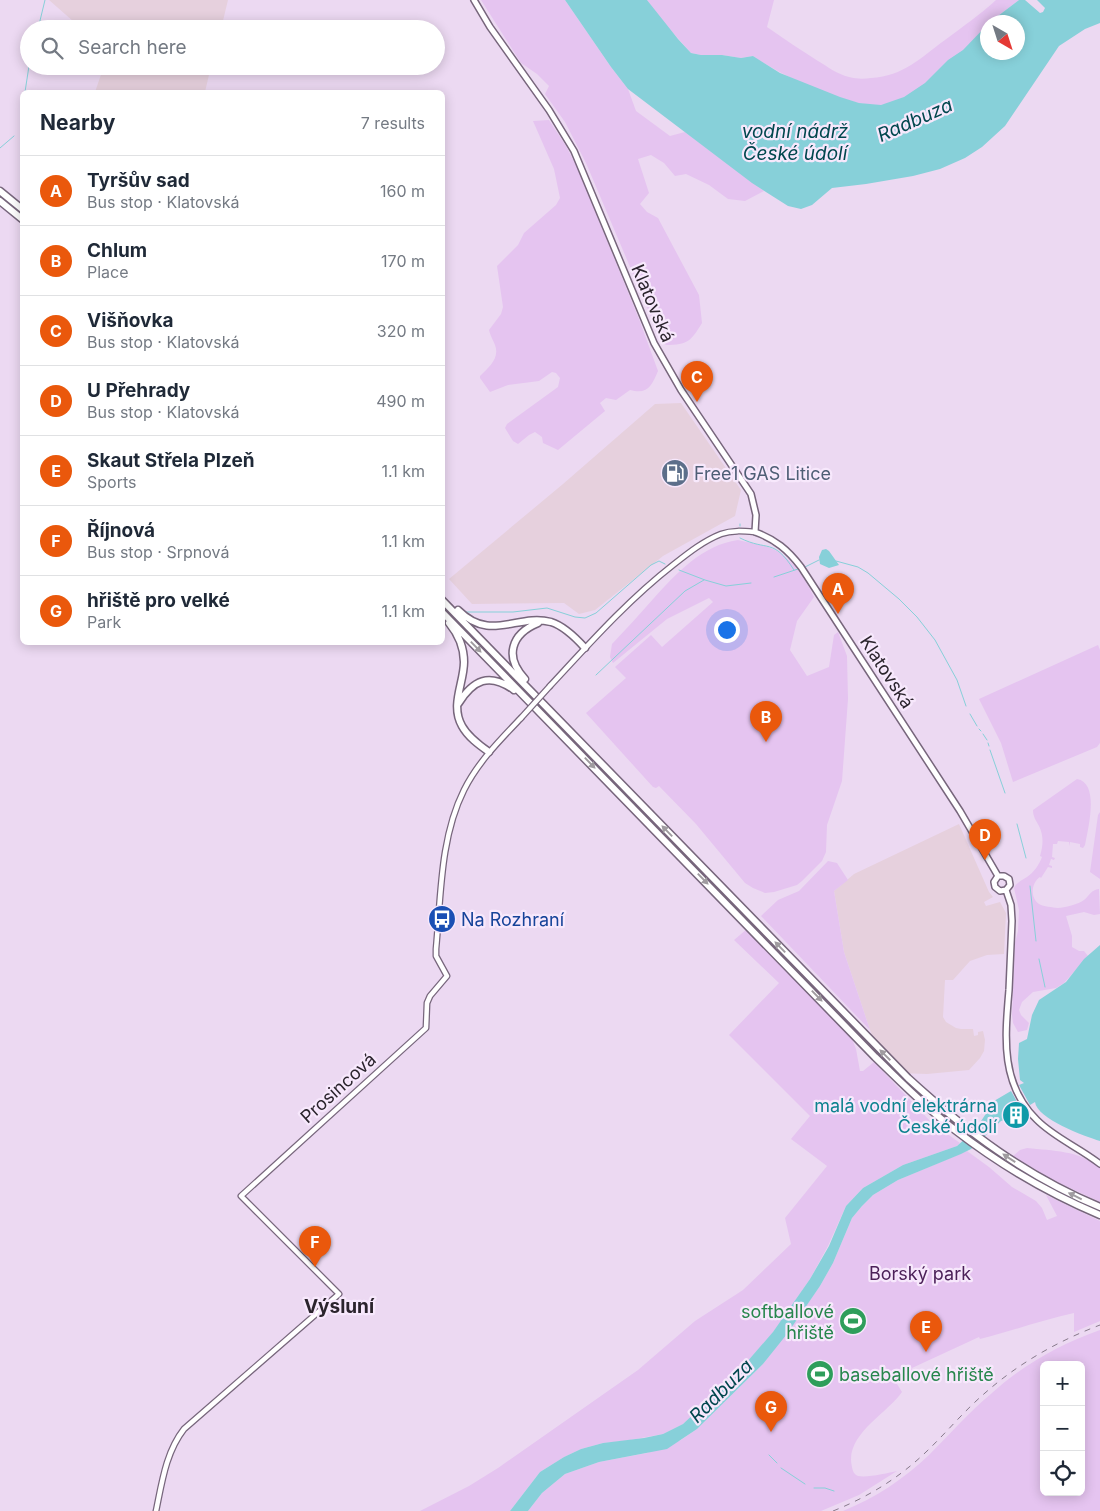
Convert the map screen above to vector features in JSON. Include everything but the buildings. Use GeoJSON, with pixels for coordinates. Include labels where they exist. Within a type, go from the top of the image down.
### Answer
{"type":"FeatureCollection","features":[{"type":"Feature","properties":{"kind":"highway"},"geometry":{"type":"LineString","coordinates":[[0,191],[20,208]]}},
{"type":"Feature","properties":{"kind":"highway"},"geometry":{"type":"LineString","coordinates":[[0,201],[20,218]]}},
{"type":"Feature","properties":{"kind":"highway"},"geometry":{"type":"LineString","coordinates":[[445,598],[462,615],[482,624],[501,626],[535,620],[550,622],[560,626],[585,648]]}},
{"type":"Feature","properties":{"kind":"highway"},"geometry":{"type":"LineString","coordinates":[[445,603],[908,1078],[958,1123],[1015,1162],[1051,1183],[1100,1207]]}},
{"type":"Feature","properties":{"kind":"highway"},"geometry":{"type":"LineString","coordinates":[[445,615],[875,1057],[921,1101],[954,1129],[996,1159],[1060,1197],[1100,1215]]}},
{"type":"Feature","properties":{"kind":"highway"},"geometry":{"type":"LineString","coordinates":[[445,619],[459,639],[463,651],[464,663],[458,717],[462,726],[473,739],[489,752]]}},
{"type":"Feature","properties":{"kind":"highway"},"geometry":{"type":"LineString","coordinates":[[541,621],[521,632],[515,642],[513,652],[514,663],[519,672],[536,691],[545,705]]}},
{"type":"Feature","properties":{"kind":"highway"},"geometry":{"type":"LineString","coordinates":[[458,704],[473,685],[485,680],[497,681],[513,690],[563,741],[578,750]]}},
{"type":"Feature","properties":{"kind":"main road","name":"Klatovská"},"geometry":{"type":"LineString","coordinates":[[474,0],[490,27],[550,110],[574,151],[654,343],[681,390],[752,494],[756,508],[755,532],[768,536],[780,544],[790,553],[802,569],[960,811],[998,876]]}},
{"type":"Feature","properties":{"kind":"main road"},"geometry":{"type":"LineString","coordinates":[[998,876],[1004,876],[1009,879],[1010,885],[1006,890],[1000,891],[995,887],[994,882],[998,876]]}},
{"type":"Feature","properties":{"kind":"main road"},"geometry":{"type":"LineString","coordinates":[[1006,890],[1012,914],[1006,1046],[1008,1068],[1012,1082],[1025,1106],[1039,1122],[1057,1137],[1100,1164]]}},
{"type":"Feature","properties":{"kind":"street"},"geometry":{"type":"LineString","coordinates":[[489,752],[624,607],[651,582],[715,536],[729,532],[755,532]]}},
{"type":"Feature","properties":{"kind":"street","name":"Prosincová"},"geometry":{"type":"LineString","coordinates":[[156,1511],[170,1452],[184,1428],[339,1294],[241,1196],[426,1028],[427,1003],[433,991],[447,976],[436,956],[436,949],[443,874],[450,832],[457,806],[465,788],[489,752]]}},
{"type":"Feature","properties":{"kind":"shaded area"},"geometry":{"type":"Polygon","coordinates":[[[49,0],[228,0],[223,20],[72,20],[49,0]]]}},
{"type":"Feature","properties":{"kind":"shaded area"},"geometry":{"type":"Polygon","coordinates":[[[101,75],[209,75],[205,90],[96,90],[101,75]]]}},
{"type":"Feature","properties":{"kind":"shaded area"},"geometry":{"type":"Polygon","coordinates":[[[681,403],[741,490],[735,516],[663,556],[595,610],[579,614],[564,603],[472,604],[449,579],[655,404],[681,403]]]}},
{"type":"Feature","properties":{"kind":"shaded area"},"geometry":{"type":"Polygon","coordinates":[[[959,824],[989,892],[993,897],[984,902],[986,906],[1000,902],[1006,913],[1004,954],[987,955],[970,961],[953,980],[945,980],[943,1017],[946,1022],[956,1028],[973,1029],[974,1036],[978,1035],[978,1032],[983,1031],[985,1040],[984,1051],[969,1070],[927,1074],[899,1073],[880,1055],[870,1030],[844,952],[834,891],[854,874],[959,824]]]}},
{"type":"Feature","properties":{"kind":"green space"},"geometry":{"type":"Polygon","coordinates":[[[481,0],[565,0],[628,89],[636,111],[670,136],[685,132],[764,191],[745,201],[728,199],[709,185],[686,174],[675,176],[664,163],[651,155],[638,159],[649,193],[640,204],[647,212],[658,218],[699,295],[702,323],[688,341],[666,345],[661,340],[586,163],[565,122],[545,94],[549,86],[537,74],[521,63],[481,0]]]}},
{"type":"Feature","properties":{"kind":"green space"},"geometry":{"type":"Polygon","coordinates":[[[647,0],[774,0],[767,27],[837,72],[852,78],[863,79],[883,77],[911,65],[996,0],[1019,0],[999,15],[980,15],[980,33],[971,43],[970,50],[930,81],[898,100],[887,104],[874,105],[838,97],[818,90],[780,72],[753,56],[741,58],[691,53],[658,16],[647,0]]]}},
{"type":"Feature","properties":{"kind":"green space"},"geometry":{"type":"Polygon","coordinates":[[[549,120],[577,167],[639,319],[658,371],[654,381],[645,390],[630,390],[616,400],[606,398],[600,403],[605,411],[558,450],[543,443],[542,437],[535,432],[518,444],[513,441],[505,428],[507,424],[558,387],[560,378],[556,373],[552,372],[539,381],[508,385],[490,392],[480,378],[493,362],[496,354],[495,345],[489,330],[501,314],[503,307],[497,266],[518,245],[524,233],[556,205],[560,198],[554,169],[533,121],[549,120]]]}},
{"type":"Feature","properties":{"kind":"green space"},"geometry":{"type":"Polygon","coordinates":[[[738,540],[764,546],[780,553],[797,569],[814,597],[797,621],[790,650],[807,676],[829,667],[834,635],[838,632],[847,656],[848,699],[842,781],[827,825],[826,852],[822,861],[797,885],[765,893],[745,883],[696,824],[659,786],[653,787],[586,713],[626,678],[615,667],[651,635],[662,647],[713,602],[709,598],[667,619],[613,663],[610,657],[612,644],[681,570],[713,548],[738,540]]]}},
{"type":"Feature","properties":{"kind":"green space"},"geometry":{"type":"Polygon","coordinates":[[[1098,645],[1100,650],[1100,743],[1097,747],[1013,782],[1001,743],[979,699],[1098,645]]]}},
{"type":"Feature","properties":{"kind":"green space"},"geometry":{"type":"Polygon","coordinates":[[[1077,779],[1084,782],[1090,797],[1090,818],[1085,845],[1083,848],[1080,847],[1080,844],[1070,842],[1070,846],[1069,842],[1058,841],[1057,844],[1053,844],[1052,857],[1055,858],[1054,860],[1051,859],[1049,865],[1052,868],[1048,867],[1041,878],[1037,880],[1033,887],[1033,894],[1036,901],[1041,905],[1061,908],[1082,901],[1092,892],[1099,889],[1100,914],[1094,915],[1084,912],[1066,916],[1072,936],[1072,947],[1079,951],[1084,951],[1088,956],[1064,983],[1056,988],[1033,992],[1022,1002],[1019,1010],[1029,1023],[1027,1030],[1018,1032],[1013,1023],[1012,1015],[1015,943],[1018,931],[1019,910],[1014,888],[1034,871],[1042,857],[1040,856],[1042,834],[1034,817],[1033,810],[1077,779]]]}},
{"type":"Feature","properties":{"kind":"green space"},"geometry":{"type":"Polygon","coordinates":[[[1100,812],[1100,879],[1090,872],[1100,812]]]}},
{"type":"Feature","properties":{"kind":"green space"},"geometry":{"type":"Polygon","coordinates":[[[828,861],[837,863],[848,880],[834,891],[844,952],[870,1030],[761,916],[778,900],[799,891],[828,861]]]}},
{"type":"Feature","properties":{"kind":"green space"},"geometry":{"type":"Polygon","coordinates":[[[747,929],[852,1039],[860,1071],[863,1071],[874,1062],[932,1123],[960,1143],[957,1146],[903,1165],[863,1188],[846,1206],[828,1246],[810,1279],[772,1334],[740,1370],[683,1424],[663,1434],[603,1443],[581,1449],[564,1457],[540,1472],[510,1511],[420,1511],[469,1486],[498,1468],[638,1370],[695,1321],[743,1290],[791,1244],[785,1218],[827,1166],[791,1139],[810,1116],[729,1035],[779,983],[734,940],[747,929]]]}},
{"type":"Feature","properties":{"kind":"green space"},"geometry":{"type":"Polygon","coordinates":[[[1027,1148],[1075,1155],[1092,1162],[1100,1168],[1100,1202],[1053,1180],[1013,1156],[1020,1150],[1027,1148]]]}},
{"type":"Feature","properties":{"kind":"green space","name":"Borský park"},"geometry":{"type":"Polygon","coordinates":[[[967,1151],[1012,1187],[1036,1201],[1042,1208],[1047,1220],[1057,1216],[1046,1195],[1100,1221],[1100,1321],[1074,1332],[1074,1313],[1062,1316],[980,1339],[979,1337],[912,1368],[913,1373],[897,1384],[902,1392],[860,1435],[851,1455],[853,1470],[858,1476],[872,1476],[897,1471],[859,1495],[821,1511],[528,1511],[542,1493],[565,1474],[599,1462],[647,1453],[681,1440],[697,1429],[763,1364],[785,1335],[820,1286],[833,1263],[852,1218],[862,1206],[873,1195],[898,1180],[967,1151]]]}},
{"type":"Feature","properties":{"kind":"green space"},"geometry":{"type":"Polygon","coordinates":[[[1100,1330],[1100,1511],[843,1511],[878,1494],[910,1472],[975,1408],[1004,1383],[1029,1364],[1056,1349],[1100,1330]]]}},
{"type":"Feature","properties":{"kind":"water","name":"vodní nádrž České údolí"},"geometry":{"type":"Polygon","coordinates":[[[565,0],[647,0],[691,53],[741,58],[753,56],[780,73],[840,97],[859,103],[881,105],[904,97],[925,83],[980,32],[980,60],[1025,60],[1025,15],[999,15],[1019,0],[1025,0],[1040,13],[1045,8],[1037,0],[1100,0],[1100,23],[1085,29],[1059,46],[1005,126],[982,147],[965,158],[940,169],[913,176],[832,188],[812,205],[801,209],[788,206],[752,183],[628,89],[565,0]]]}},
{"type":"Feature","properties":{"kind":"water"},"geometry":{"type":"Polygon","coordinates":[[[826,549],[839,565],[829,568],[820,564],[819,557],[822,550],[826,549]]]}},
{"type":"Feature","properties":{"kind":"water"},"geometry":{"type":"Polygon","coordinates":[[[1100,945],[1100,1141],[1073,1131],[1052,1120],[1044,1115],[1035,1102],[1030,1105],[1019,1085],[1024,1083],[1020,1080],[1018,1059],[1019,1043],[1027,1039],[1032,1015],[1039,1000],[1066,982],[1084,959],[1100,945]]]}},
{"type":"Feature","properties":{"kind":"water","name":"Radbuza"},"geometry":{"type":"Polygon","coordinates":[[[1011,1091],[1021,1109],[1010,1115],[1011,1118],[1001,1121],[971,1149],[898,1180],[873,1195],[862,1206],[852,1218],[833,1263],[820,1286],[787,1334],[763,1364],[697,1429],[667,1449],[599,1462],[565,1474],[542,1493],[528,1511],[510,1511],[540,1472],[564,1457],[581,1449],[603,1443],[663,1434],[683,1424],[740,1370],[773,1332],[810,1279],[829,1246],[846,1206],[863,1188],[903,1165],[957,1146],[976,1129],[994,1101],[1011,1091]]]}},
{"type":"Feature","properties":{"kind":"waterway"},"geometry":{"type":"LineString","coordinates":[[40,20],[45,0]]}},
{"type":"Feature","properties":{"kind":"waterway"},"geometry":{"type":"LineString","coordinates":[[25,90],[28,75]]}},
{"type":"Feature","properties":{"kind":"waterway"},"geometry":{"type":"LineString","coordinates":[[0,148],[14,136]]}},
{"type":"Feature","properties":{"kind":"waterway"},"geometry":{"type":"LineString","coordinates":[[740,538],[775,549],[781,553],[794,570]]}},
{"type":"Feature","properties":{"kind":"waterway"},"geometry":{"type":"LineString","coordinates":[[805,567],[819,560]]}},
{"type":"Feature","properties":{"kind":"waterway"},"geometry":{"type":"LineString","coordinates":[[465,612],[513,612],[547,608],[575,617],[585,618],[596,613],[651,565],[659,561],[665,564]]}},
{"type":"Feature","properties":{"kind":"waterway"},"geometry":{"type":"LineString","coordinates":[[836,561],[858,567],[868,573],[917,617],[935,640],[957,680],[966,706]]}},
{"type":"Feature","properties":{"kind":"waterway"},"geometry":{"type":"LineString","coordinates":[[774,577],[801,568]]}},
{"type":"Feature","properties":{"kind":"waterway"},"geometry":{"type":"LineString","coordinates":[[679,570],[726,586],[751,583]]}},
{"type":"Feature","properties":{"kind":"waterway"},"geometry":{"type":"LineString","coordinates":[[596,675],[685,591],[704,580]]}},
{"type":"Feature","properties":{"kind":"waterway"},"geometry":{"type":"LineString","coordinates":[[970,714],[977,726]]}},
{"type":"Feature","properties":{"kind":"waterway"},"geometry":{"type":"LineString","coordinates":[[983,734],[987,740]]}},
{"type":"Feature","properties":{"kind":"waterway"},"geometry":{"type":"LineString","coordinates":[[990,750],[1005,793]]}},
{"type":"Feature","properties":{"kind":"waterway"},"geometry":{"type":"LineString","coordinates":[[1017,824],[1026,858]]}},
{"type":"Feature","properties":{"kind":"waterway"},"geometry":{"type":"LineString","coordinates":[[1030,886],[1036,941]]}},
{"type":"Feature","properties":{"kind":"waterway"},"geometry":{"type":"LineString","coordinates":[[1039,959],[1045,987]]}},
{"type":"Feature","properties":{"kind":"waterway"},"geometry":{"type":"LineString","coordinates":[[769,1455],[777,1463]]}},
{"type":"Feature","properties":{"kind":"waterway"},"geometry":{"type":"LineString","coordinates":[[781,1468],[805,1484]]}},
{"type":"Feature","properties":{"kind":"waterway"},"geometry":{"type":"LineString","coordinates":[[814,1488],[825,1488],[834,1491]]}},
{"type":"Feature","properties":{"kind":"railway"},"geometry":{"type":"LineString","coordinates":[[833,1511],[859,1500],[905,1470],[926,1452],[977,1400],[1011,1372],[1069,1338],[1100,1325]]}},
{"type":"Feature","properties":{"kind":"place","name":"Višňovka"},"geometry":{"type":"Point","coordinates":[697,402]}},
{"type":"Feature","properties":{"kind":"place","name":"Free1 GAS Litice"},"geometry":{"type":"Point","coordinates":[675,473]}},
{"type":"Feature","properties":{"kind":"place","name":"Tyršův sad"},"geometry":{"type":"Point","coordinates":[838,614]}},
{"type":"Feature","properties":{"kind":"place","name":"Chlum"},"geometry":{"type":"Point","coordinates":[766,742]}},
{"type":"Feature","properties":{"kind":"place","name":"U Přehrady"},"geometry":{"type":"Point","coordinates":[985,860]}},
{"type":"Feature","properties":{"kind":"place","name":"Na Rozhraní"},"geometry":{"type":"Point","coordinates":[442,919]}},
{"type":"Feature","properties":{"kind":"place","name":"malá vodní elektrárna České údolí"},"geometry":{"type":"Point","coordinates":[1016,1115]}},
{"type":"Feature","properties":{"kind":"place","name":"Říjnová"},"geometry":{"type":"Point","coordinates":[315,1267]}},
{"type":"Feature","properties":{"kind":"place","name":"softballové hřiště"},"geometry":{"type":"Point","coordinates":[853,1321]}},
{"type":"Feature","properties":{"kind":"place","name":"Skaut Střela Plzeň"},"geometry":{"type":"Point","coordinates":[926,1352]}},
{"type":"Feature","properties":{"kind":"place","name":"baseballové hřiště"},"geometry":{"type":"Point","coordinates":[820,1374]}},
{"type":"Feature","properties":{"kind":"place","name":"hřiště pro velké"},"geometry":{"type":"Point","coordinates":[771,1432]}},
{"type":"Feature","properties":{"kind":"district","name":"Výsluní"},"geometry":{"type":"Point","coordinates":[339,1306]}}]}
